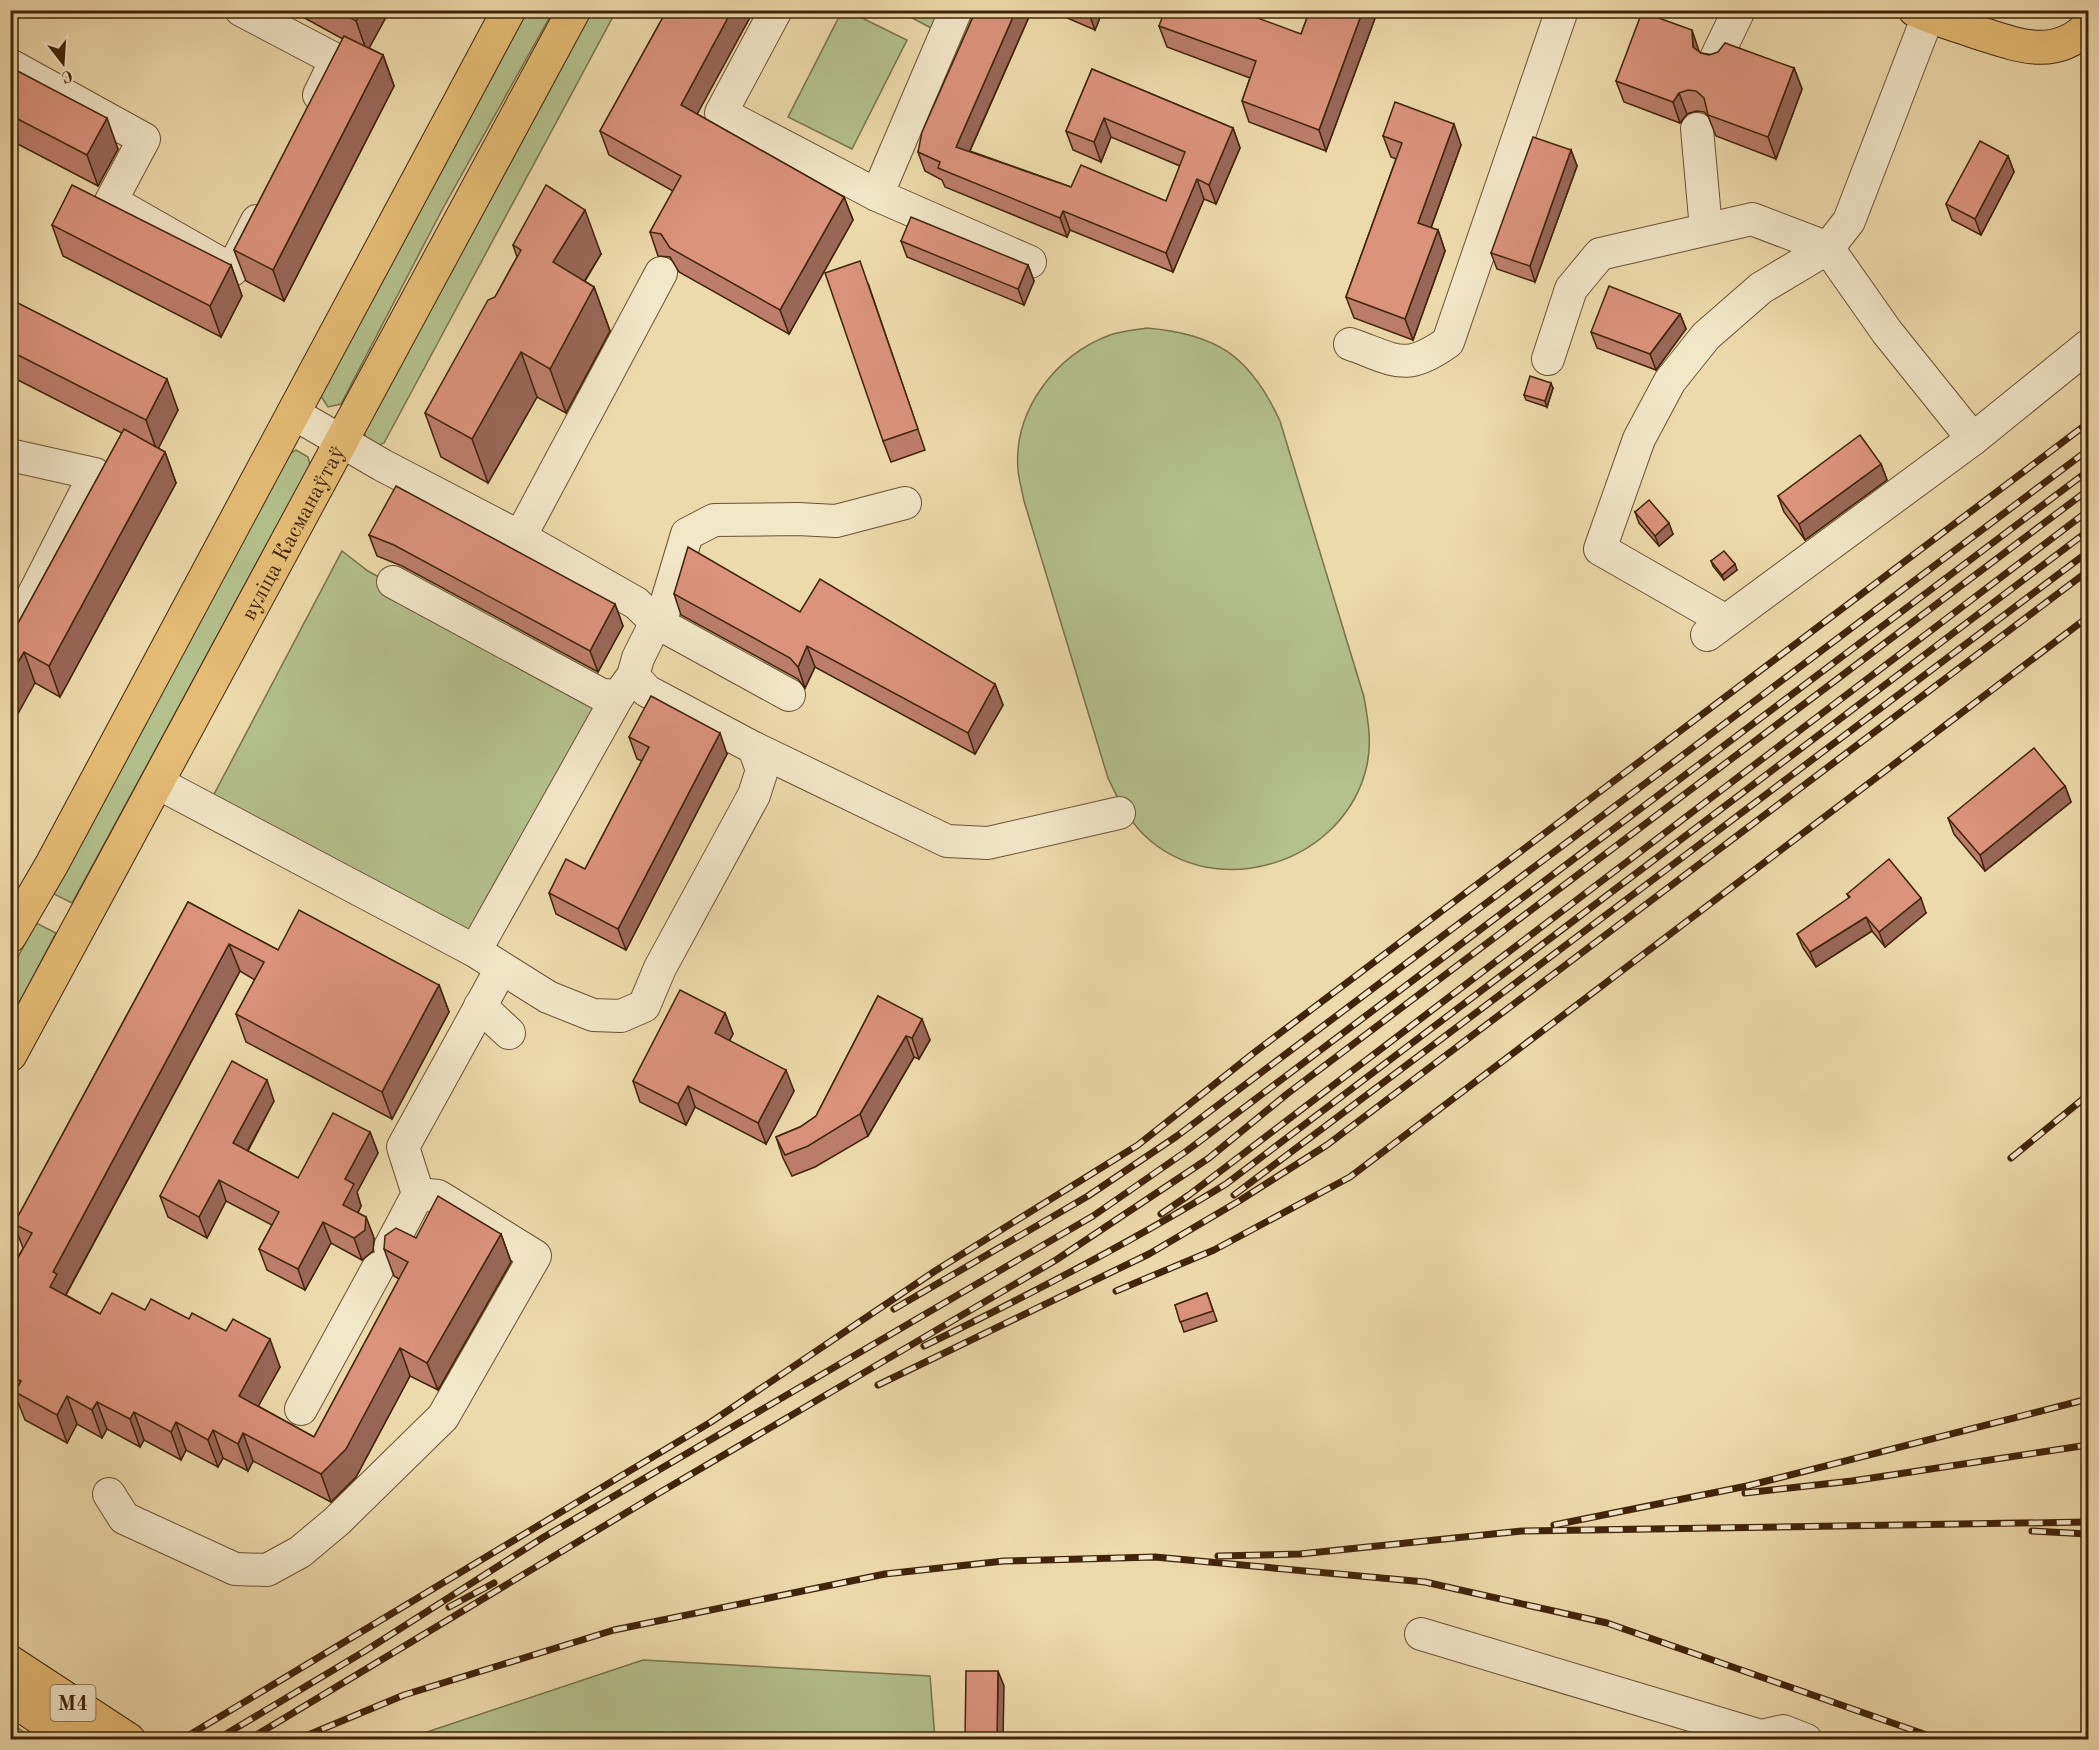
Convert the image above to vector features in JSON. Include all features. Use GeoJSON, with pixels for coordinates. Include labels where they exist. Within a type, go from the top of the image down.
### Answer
{"type":"FeatureCollection","features":[{"type":"Feature","properties":{"kind":"main road"},"geometry":{"type":"LineString","coordinates":[[10,936],[57,854],[509,10]]}},
{"type":"Feature","properties":{"kind":"main road","name":"вуліца Касманаўтаў"},"geometry":{"type":"LineString","coordinates":[[10,1055],[574,10]]}},
{"type":"Feature","properties":{"kind":"main road"},"geometry":{"type":"LineString","coordinates":[[1921,13],[2026,48],[2050,48],[2085,36]]}},
{"type":"Feature","properties":{"kind":"main road","name":"М4"},"geometry":{"type":"LineString","coordinates":[[14,1664],[129,1740]]}},
{"type":"Feature","properties":{"kind":"main road","name":"М4"},"geometry":{"type":"LineString","coordinates":[[10,1698],[73,1740]]}},
{"type":"Feature","properties":{"kind":"lane"},"geometry":{"type":"LineString","coordinates":[[242,10],[336,60],[305,124]]}},
{"type":"Feature","properties":{"kind":"lane"},"geometry":{"type":"LineString","coordinates":[[776,10],[721,113],[877,195],[1030,262]]}},
{"type":"Feature","properties":{"kind":"lane"},"geometry":{"type":"LineString","coordinates":[[877,195],[956,10]]}},
{"type":"Feature","properties":{"kind":"lane"},"geometry":{"type":"LineString","coordinates":[[1350,344],[1404,363],[1428,357],[1448,342],[1562,10]]}},
{"type":"Feature","properties":{"kind":"lane"},"geometry":{"type":"LineString","coordinates":[[1716,58],[1739,10]]}},
{"type":"Feature","properties":{"kind":"lane"},"geometry":{"type":"LineString","coordinates":[[1921,13],[1865,184],[1849,221],[1828,248],[1761,288],[1706,336],[1670,381],[1640,440],[1600,549],[1716,628],[1973,439],[2088,346]]}},
{"type":"Feature","properties":{"kind":"lane"},"geometry":{"type":"LineString","coordinates":[[10,65],[144,139],[111,201],[232,270],[269,197]]}},
{"type":"Feature","properties":{"kind":"lane"},"geometry":{"type":"LineString","coordinates":[[1697,129],[1706,229]]}},
{"type":"Feature","properties":{"kind":"lane"},"geometry":{"type":"LineString","coordinates":[[1548,359],[1571,289],[1600,254],[1752,219],[1828,248],[1887,332],[1973,439]]}},
{"type":"Feature","properties":{"kind":"lane"},"geometry":{"type":"LineString","coordinates":[[520,537],[662,273]]}},
{"type":"Feature","properties":{"kind":"lane"},"geometry":{"type":"LineString","coordinates":[[293,413],[342,442],[520,537],[636,603],[658,623],[789,695]]}},
{"type":"Feature","properties":{"kind":"lane"},"geometry":{"type":"LineString","coordinates":[[10,455],[95,474],[17,627],[10,621]]}},
{"type":"Feature","properties":{"kind":"lane"},"geometry":{"type":"LineString","coordinates":[[476,951],[626,686],[638,658],[658,623],[687,534],[714,520],[836,521],[905,503]]}},
{"type":"Feature","properties":{"kind":"lane"},"geometry":{"type":"LineString","coordinates":[[393,582],[602,695],[626,686],[647,691],[754,748],[947,841],[988,843],[1119,813]]}},
{"type":"Feature","properties":{"kind":"lane"},"geometry":{"type":"LineString","coordinates":[[158,783],[476,951],[548,997],[593,1015],[621,1016],[644,1006],[660,968],[754,795],[762,770],[754,748]]}},
{"type":"Feature","properties":{"kind":"lane"},"geometry":{"type":"LineString","coordinates":[[301,1409],[418,1194],[403,1147],[501,969]]}},
{"type":"Feature","properties":{"kind":"lane"},"geometry":{"type":"LineString","coordinates":[[480,1006],[509,1033]]}},
{"type":"Feature","properties":{"kind":"lane"},"geometry":{"type":"LineString","coordinates":[[109,1494],[124,1518],[235,1569],[267,1570],[300,1552],[337,1521],[443,1417],[535,1256],[438,1196],[418,1194]]}},
{"type":"Feature","properties":{"kind":"lane"},"geometry":{"type":"LineString","coordinates":[[1421,1634],[1761,1736],[1783,1731],[1806,1740]]}},
{"type":"Feature","properties":{"kind":"green space"},"geometry":{"type":"Polygon","coordinates":[[[527,11],[553,11],[442,210],[341,404],[328,407],[319,393],[527,11]]]}},
{"type":"Feature","properties":{"kind":"green space"},"geometry":{"type":"Polygon","coordinates":[[[590,11],[616,11],[384,443],[376,446],[368,442],[364,432],[590,11]]]}},
{"type":"Feature","properties":{"kind":"green space"},"geometry":{"type":"Polygon","coordinates":[[[842,11],[848,11],[907,40],[852,149],[788,117],[842,11]]]}},
{"type":"Feature","properties":{"kind":"green space"},"geometry":{"type":"Polygon","coordinates":[[[899,11],[982,11],[965,46],[899,11]]]}},
{"type":"Feature","properties":{"kind":"green space"},"geometry":{"type":"Polygon","coordinates":[[[1147,328],[1193,336],[1228,352],[1243,365],[1269,399],[1280,421],[1364,697],[1369,748],[1367,765],[1354,799],[1334,827],[1306,848],[1275,863],[1241,869],[1207,867],[1174,856],[1144,835],[1128,815],[1108,778],[1024,501],[1018,470],[1018,448],[1031,406],[1042,388],[1072,356],[1090,344],[1110,335],[1147,328]]]}},
{"type":"Feature","properties":{"kind":"green space"},"geometry":{"type":"Polygon","coordinates":[[[296,450],[308,457],[310,465],[72,903],[52,893],[287,456],[296,450]]]}},
{"type":"Feature","properties":{"kind":"green space"},"geometry":{"type":"Polygon","coordinates":[[[342,551],[368,571],[606,703],[474,936],[211,800],[342,551]]]}},
{"type":"Feature","properties":{"kind":"green space"},"geometry":{"type":"Polygon","coordinates":[[[36,923],[56,933],[11,1018],[11,970],[36,923]]]}},
{"type":"Feature","properties":{"kind":"green space"},"geometry":{"type":"Polygon","coordinates":[[[643,1660],[930,1676],[935,1739],[406,1739],[643,1660]]]}},
{"type":"Feature","properties":{"kind":"green space"},"geometry":{"type":"Polygon","coordinates":[[[11,1723],[33,1739],[11,1739],[11,1723]]]}},
{"type":"Feature","properties":{"kind":"building"},"geometry":{"type":"Polygon","coordinates":[[[337,10],[361,10],[356,21],[337,10]]]}},
{"type":"Feature","properties":{"kind":"building"},"geometry":{"type":"Polygon","coordinates":[[[667,10],[732,10],[681,105],[844,197],[780,310],[670,248],[661,234],[650,232],[681,176],[600,131],[667,10]]]}},
{"type":"Feature","properties":{"kind":"building"},"geometry":{"type":"Polygon","coordinates":[[[976,10],[1016,10],[956,147],[1071,187],[1081,165],[1166,201],[1185,152],[1104,118],[1094,142],[1066,131],[1092,69],[1233,128],[1209,185],[1197,179],[1166,253],[1063,211],[1060,218],[938,168],[940,162],[918,152],[922,132],[976,10]]]}},
{"type":"Feature","properties":{"kind":"building"},"geometry":{"type":"Polygon","coordinates":[[[1165,10],[1236,10],[1301,34],[1310,10],[1363,10],[1319,130],[1242,101],[1256,61],[1159,26],[1165,10]]]}},
{"type":"Feature","properties":{"kind":"building"},"geometry":{"type":"Polygon","coordinates":[[[1642,12],[1692,30],[1693,47],[1701,53],[1709,55],[1718,52],[1725,43],[1794,68],[1768,137],[1708,115],[1704,98],[1696,91],[1688,90],[1679,93],[1673,102],[1616,81],[1642,12]]]}},
{"type":"Feature","properties":{"kind":"building"},"geometry":{"type":"Polygon","coordinates":[[[344,36],[383,55],[273,270],[234,250],[344,36]]]}},
{"type":"Feature","properties":{"kind":"building"},"geometry":{"type":"Polygon","coordinates":[[[10,67],[107,118],[87,155],[10,115],[10,67]]]}},
{"type":"Feature","properties":{"kind":"building"},"geometry":{"type":"Polygon","coordinates":[[[1395,102],[1454,124],[1418,223],[1438,230],[1405,319],[1346,297],[1402,143],[1383,136],[1395,102]]]}},
{"type":"Feature","properties":{"kind":"building"},"geometry":{"type":"Polygon","coordinates":[[[1533,137],[1571,150],[1530,266],[1491,253],[1533,137]]]}},
{"type":"Feature","properties":{"kind":"building"},"geometry":{"type":"Polygon","coordinates":[[[1980,141],[2008,156],[1975,219],[1946,204],[1980,141]]]}},
{"type":"Feature","properties":{"kind":"building"},"geometry":{"type":"Polygon","coordinates":[[[72,185],[231,265],[210,306],[52,225],[72,185]]]}},
{"type":"Feature","properties":{"kind":"building"},"geometry":{"type":"Polygon","coordinates":[[[546,185],[585,210],[553,262],[594,287],[550,369],[521,352],[472,439],[425,413],[488,300],[495,297],[521,250],[513,245],[546,185]]]}},
{"type":"Feature","properties":{"kind":"building"},"geometry":{"type":"Polygon","coordinates":[[[911,217],[1028,265],[1018,289],[901,241],[911,217]]]}},
{"type":"Feature","properties":{"kind":"building"},"geometry":{"type":"Polygon","coordinates":[[[860,261],[918,429],[883,441],[825,273],[860,261]]]}},
{"type":"Feature","properties":{"kind":"building"},"geometry":{"type":"Polygon","coordinates":[[[1609,286],[1680,314],[1650,354],[1591,332],[1609,286]]]}},
{"type":"Feature","properties":{"kind":"building"},"geometry":{"type":"Polygon","coordinates":[[[14,301],[167,379],[146,420],[10,351],[10,307],[14,301]]]}},
{"type":"Feature","properties":{"kind":"building"},"geometry":{"type":"Polygon","coordinates":[[[1530,376],[1551,383],[1545,401],[1524,395],[1530,376]]]}},
{"type":"Feature","properties":{"kind":"building"},"geometry":{"type":"Polygon","coordinates":[[[124,429],[165,452],[49,666],[24,652],[10,676],[10,638],[124,429]]]}},
{"type":"Feature","properties":{"kind":"building"},"geometry":{"type":"Polygon","coordinates":[[[1860,435],[1881,464],[1799,524],[1778,496],[1860,435]]]}},
{"type":"Feature","properties":{"kind":"building"},"geometry":{"type":"Polygon","coordinates":[[[396,486],[615,604],[590,651],[394,545],[369,535],[396,486]]]}},
{"type":"Feature","properties":{"kind":"building"},"geometry":{"type":"Polygon","coordinates":[[[1649,500],[1669,523],[1655,536],[1635,512],[1649,500]]]}},
{"type":"Feature","properties":{"kind":"building"},"geometry":{"type":"Polygon","coordinates":[[[688,547],[800,612],[820,579],[995,684],[968,733],[807,646],[798,667],[790,658],[674,594],[688,547]]]}},
{"type":"Feature","properties":{"kind":"building"},"geometry":{"type":"Polygon","coordinates":[[[1724,551],[1735,564],[1722,575],[1711,561],[1724,551]]]}},
{"type":"Feature","properties":{"kind":"building"},"geometry":{"type":"Polygon","coordinates":[[[651,696],[720,733],[618,929],[549,893],[566,859],[585,869],[649,747],[629,737],[651,696]]]}},
{"type":"Feature","properties":{"kind":"building"},"geometry":{"type":"Polygon","coordinates":[[[2034,748],[2065,786],[1980,855],[1948,818],[2034,748]]]}},
{"type":"Feature","properties":{"kind":"building"},"geometry":{"type":"Polygon","coordinates":[[[1889,859],[1921,898],[1879,932],[1866,917],[1810,952],[1797,934],[1850,897],[1847,894],[1889,859]]]}},
{"type":"Feature","properties":{"kind":"building"},"geometry":{"type":"Polygon","coordinates":[[[188,902],[278,950],[299,910],[439,985],[382,1092],[236,1014],[264,962],[229,944],[53,1272],[57,1274],[50,1287],[100,1314],[112,1293],[145,1310],[151,1299],[189,1319],[192,1313],[226,1331],[233,1319],[270,1339],[239,1396],[314,1437],[408,1262],[384,1249],[385,1236],[396,1228],[416,1238],[438,1196],[501,1234],[427,1363],[400,1348],[346,1449],[321,1474],[243,1433],[238,1444],[213,1430],[208,1440],[176,1422],[171,1432],[134,1412],[130,1419],[97,1402],[92,1410],[67,1396],[57,1415],[15,1392],[21,1381],[10,1375],[10,1272],[32,1233],[14,1224],[188,902]]]}},
{"type":"Feature","properties":{"kind":"building"},"geometry":{"type":"Polygon","coordinates":[[[680,990],[725,1013],[715,1033],[786,1070],[758,1123],[688,1086],[678,1104],[633,1081],[680,990]]]}},
{"type":"Feature","properties":{"kind":"building"},"geometry":{"type":"Polygon","coordinates":[[[878,996],[922,1019],[912,1038],[906,1036],[860,1114],[808,1146],[785,1155],[776,1137],[800,1127],[816,1116],[878,996]]]}},
{"type":"Feature","properties":{"kind":"building"},"geometry":{"type":"Polygon","coordinates":[[[232,1061],[267,1080],[233,1143],[298,1178],[333,1113],[370,1132],[345,1179],[354,1184],[343,1205],[366,1217],[365,1230],[354,1238],[323,1222],[298,1269],[259,1249],[279,1212],[219,1180],[199,1217],[160,1196],[232,1061]]]}},
{"type":"Feature","properties":{"kind":"building"},"geometry":{"type":"Polygon","coordinates":[[[1207,1293],[1213,1311],[1180,1322],[1175,1305],[1207,1293]]]}},
{"type":"Feature","properties":{"kind":"building"},"geometry":{"type":"Polygon","coordinates":[[[966,1671],[998,1671],[997,1740],[965,1740],[966,1671]]]}},
{"type":"Feature","properties":{"kind":"railway"},"geometry":{"type":"LineString","coordinates":[[181,1740],[711,1422],[935,1271],[1138,1145],[1255,1052],[2088,423]]}},
{"type":"Feature","properties":{"kind":"railway"},"geometry":{"type":"LineString","coordinates":[[894,1309],[1088,1196],[1177,1136],[2088,450]]}},
{"type":"Feature","properties":{"kind":"railway"},"geometry":{"type":"LineString","coordinates":[[216,1740],[365,1651],[544,1537],[1093,1216],[1188,1150],[2088,471]]}},
{"type":"Feature","properties":{"kind":"railway"},"geometry":{"type":"LineString","coordinates":[[248,1740],[659,1493],[1056,1260],[1209,1158],[1287,1094],[2088,490]]}},
{"type":"Feature","properties":{"kind":"railway"},"geometry":{"type":"LineString","coordinates":[[1161,1214],[2088,511]]}},
{"type":"Feature","properties":{"kind":"railway"},"geometry":{"type":"LineString","coordinates":[[924,1346],[1077,1269],[1226,1184],[2088,531]]}},
{"type":"Feature","properties":{"kind":"railway"},"geometry":{"type":"LineString","coordinates":[[1234,1195],[2088,552]]}},
{"type":"Feature","properties":{"kind":"railway"},"geometry":{"type":"LineString","coordinates":[[878,1385],[1149,1254],[1239,1201],[1327,1145],[2088,571]]}},
{"type":"Feature","properties":{"kind":"railway"},"geometry":{"type":"LineString","coordinates":[[1116,1291],[1214,1250],[1350,1177],[2088,617]]}},
{"type":"Feature","properties":{"kind":"railway"},"geometry":{"type":"LineString","coordinates":[[2011,1158],[2088,1095]]}},
{"type":"Feature","properties":{"kind":"railway"},"geometry":{"type":"LineString","coordinates":[[1554,1525],[1747,1486],[2088,1399]]}},
{"type":"Feature","properties":{"kind":"railway"},"geometry":{"type":"LineString","coordinates":[[1745,1493],[1852,1481],[2088,1445]]}},
{"type":"Feature","properties":{"kind":"railway"},"geometry":{"type":"LineString","coordinates":[[1218,1556],[1300,1554],[1522,1531],[2088,1522]]}},
{"type":"Feature","properties":{"kind":"railway"},"geometry":{"type":"LineString","coordinates":[[2032,1531],[2088,1534]]}},
{"type":"Feature","properties":{"kind":"railway"},"geometry":{"type":"LineString","coordinates":[[296,1740],[404,1695],[614,1630],[885,1574],[1004,1561],[1155,1557],[1425,1582],[1607,1623],[1941,1740]]}},
{"type":"Feature","properties":{"kind":"railway"},"geometry":{"type":"LineString","coordinates":[[449,1607],[494,1583]]}}]}
